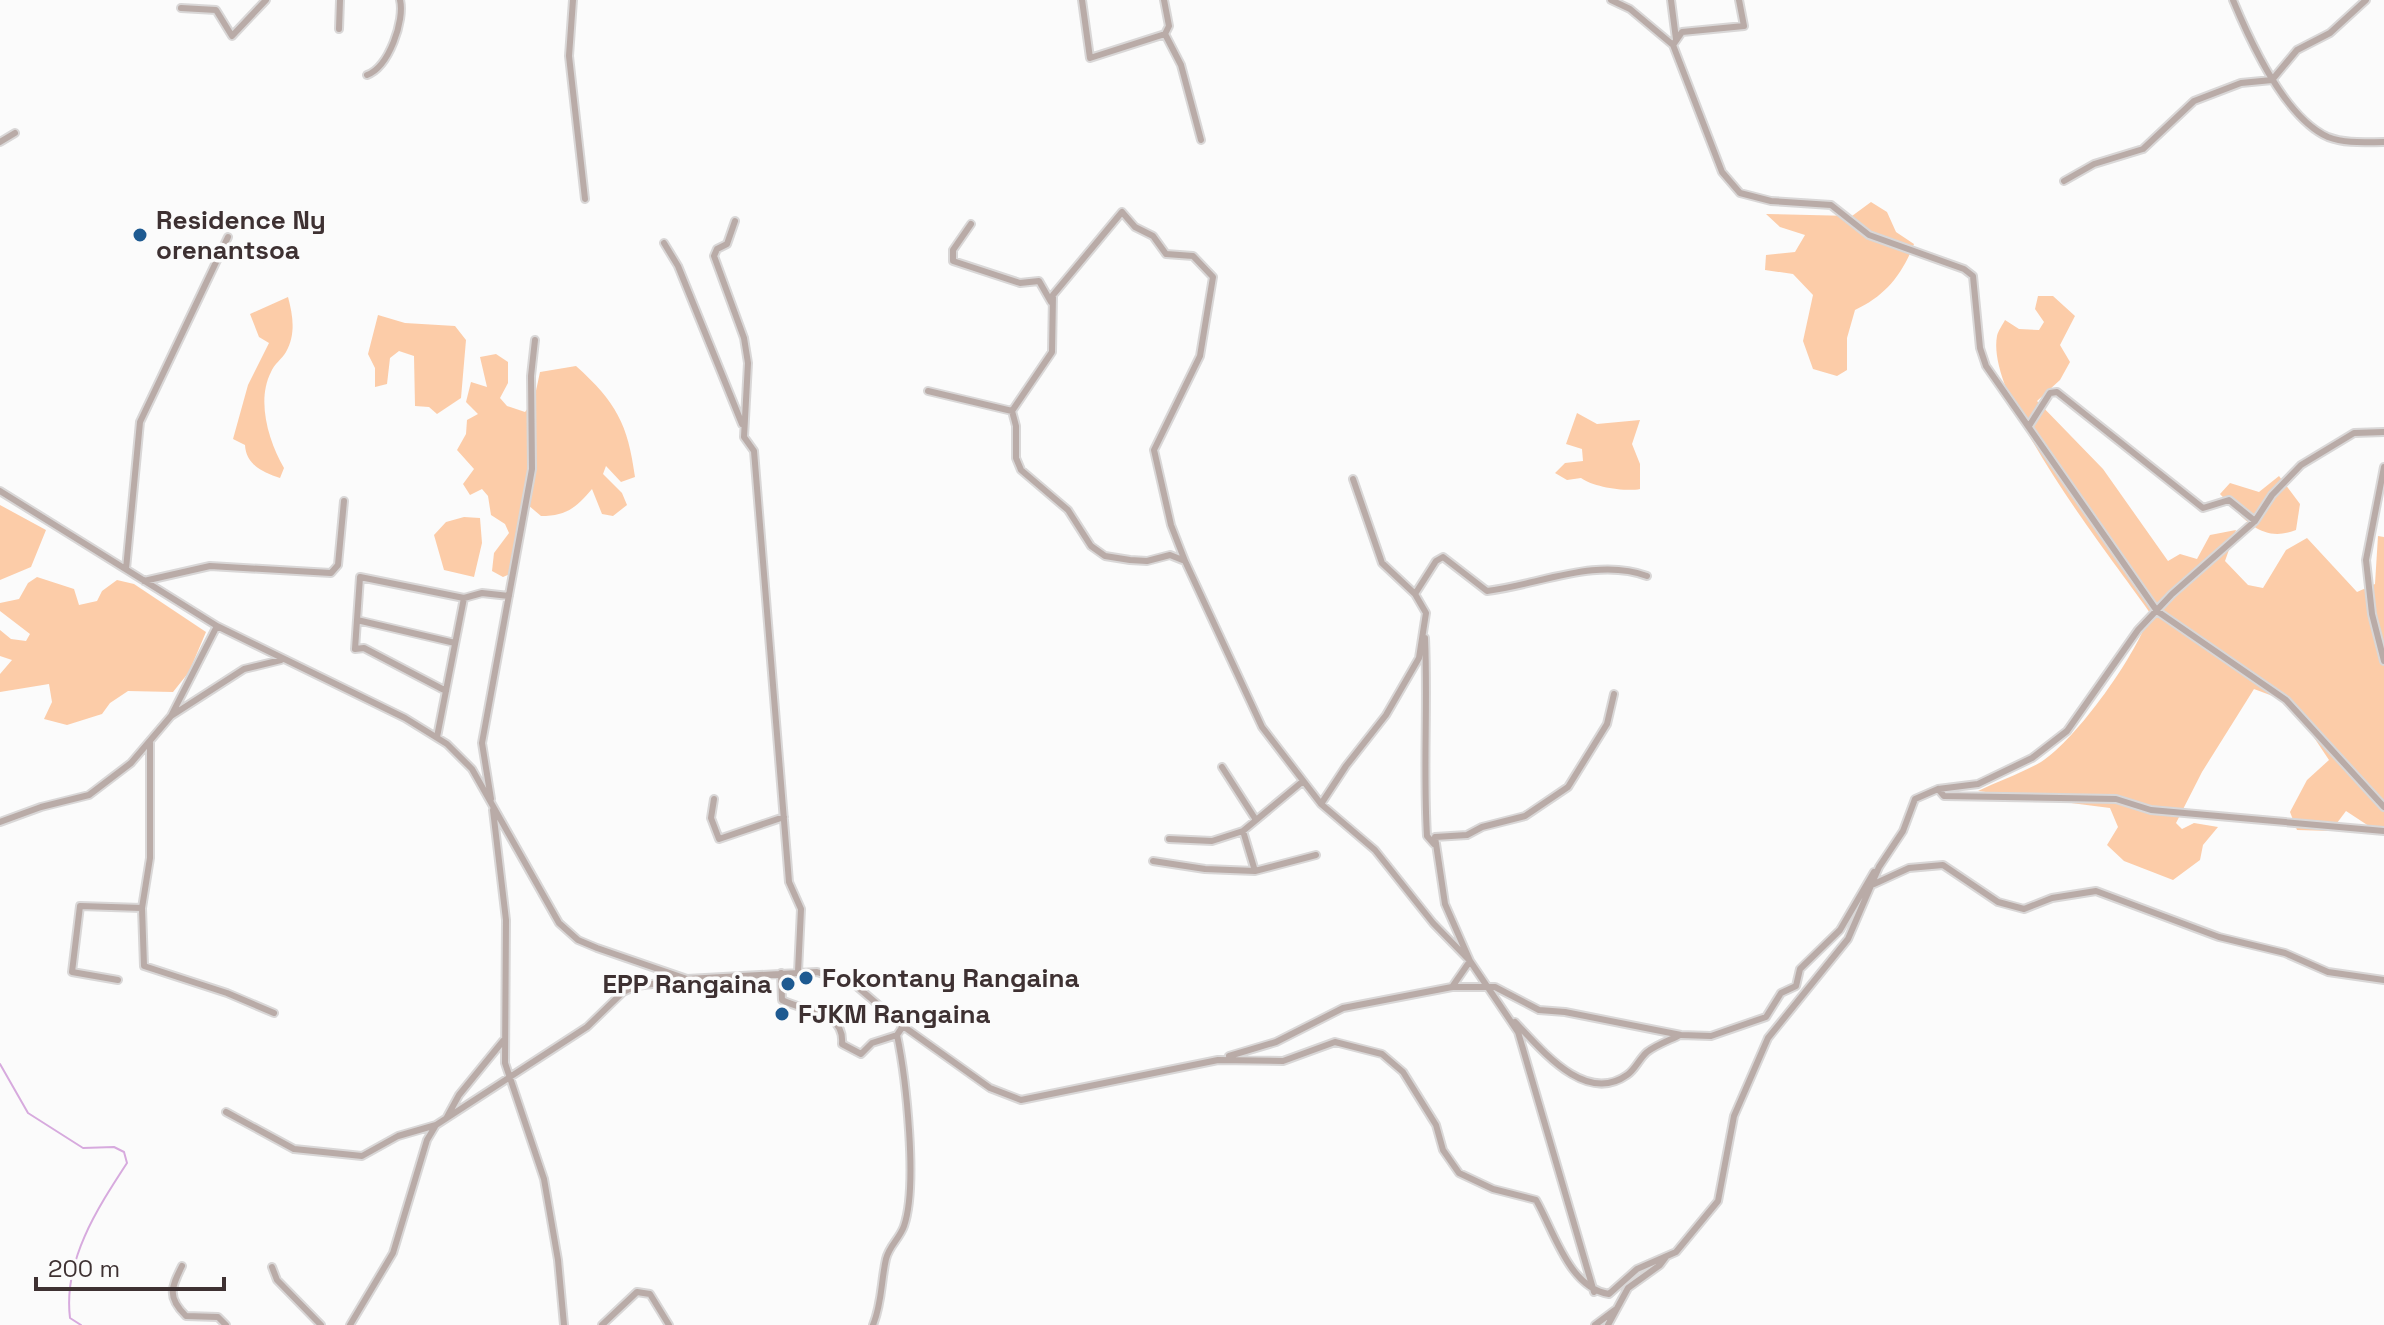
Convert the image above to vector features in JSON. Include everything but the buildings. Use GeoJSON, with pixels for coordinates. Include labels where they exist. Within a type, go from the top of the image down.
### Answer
{"type":"FeatureCollection","features":[{"type":"Feature","properties":{"kind":"street"},"geometry":{"type":"LineString","coordinates":[[181,8],[216,10],[232,36],[266,0]]}},
{"type":"Feature","properties":{"kind":"street"},"geometry":{"type":"LineString","coordinates":[[339,29],[340,0]]}},
{"type":"Feature","properties":{"kind":"street"},"geometry":{"type":"LineString","coordinates":[[367,75],[378,69],[401,21],[400,0]]}},
{"type":"Feature","properties":{"kind":"street"},"geometry":{"type":"LineString","coordinates":[[573,0],[569,56],[585,199]]}},
{"type":"Feature","properties":{"kind":"street"},"geometry":{"type":"LineString","coordinates":[[1082,0],[1090,58],[1165,34],[1169,26],[1164,0]]}},
{"type":"Feature","properties":{"kind":"street"},"geometry":{"type":"LineString","coordinates":[[1611,0],[1630,9],[1675,42]]}},
{"type":"Feature","properties":{"kind":"street"},"geometry":{"type":"LineString","coordinates":[[1671,0],[1675,42],[1722,172],[1740,193],[1771,201],[1831,205],[1869,235],[1964,269],[1973,276],[1980,348],[1986,366],[2157,611],[2286,700],[2384,807]]}},
{"type":"Feature","properties":{"kind":"street"},"geometry":{"type":"LineString","coordinates":[[1675,42],[1682,32],[1744,26],[1739,0]]}},
{"type":"Feature","properties":{"kind":"street"},"geometry":{"type":"LineString","coordinates":[[2233,0],[2272,80],[2295,109],[2327,136],[2354,143],[2384,142]]}},
{"type":"Feature","properties":{"kind":"street"},"geometry":{"type":"LineString","coordinates":[[2064,181],[2094,164],[2143,149],[2194,101],[2241,83],[2272,80],[2297,50],[2330,33],[2366,0]]}},
{"type":"Feature","properties":{"kind":"street"},"geometry":{"type":"LineString","coordinates":[[1165,34],[1181,65],[1201,140]]}},
{"type":"Feature","properties":{"kind":"street"},"geometry":{"type":"LineString","coordinates":[[0,142],[15,133]]}},
{"type":"Feature","properties":{"kind":"street"},"geometry":{"type":"LineString","coordinates":[[1185,561],[1170,555],[1147,561],[1105,556],[1091,546],[1068,510],[1021,470],[1016,458],[1016,426],[1012,411],[1052,352],[1055,330],[1053,295],[1122,212],[1135,227],[1153,236],[1166,254],[1193,256],[1213,277],[1200,356],[1154,450],[1171,525],[1185,561],[1262,727],[1321,804],[1375,850],[1433,923],[1470,961],[1518,1032],[1594,1292]]}},
{"type":"Feature","properties":{"kind":"street"},"geometry":{"type":"LineString","coordinates":[[735,221],[727,244],[714,256],[744,338],[748,363],[743,427],[744,437],[754,451],[789,882],[801,909],[798,972]]}},
{"type":"Feature","properties":{"kind":"street"},"geometry":{"type":"LineString","coordinates":[[971,224],[953,250],[953,261],[1020,283],[1039,281],[1052,305]]}},
{"type":"Feature","properties":{"kind":"street"},"geometry":{"type":"LineString","coordinates":[[126,569],[140,422],[228,237]]}},
{"type":"Feature","properties":{"kind":"street"},"geometry":{"type":"LineString","coordinates":[[664,243],[678,266],[743,427]]}},
{"type":"Feature","properties":{"kind":"street"},"geometry":{"type":"LineString","coordinates":[[535,340],[531,376],[532,469],[482,743],[506,920],[503,1041],[507,1076],[544,1179],[558,1260],[564,1325]]}},
{"type":"Feature","properties":{"kind":"street"},"geometry":{"type":"LineString","coordinates":[[928,391],[1012,411]]}},
{"type":"Feature","properties":{"kind":"street"},"geometry":{"type":"LineString","coordinates":[[2029,426],[2050,393],[2057,392],[2203,508],[2229,500],[2255,521]]}},
{"type":"Feature","properties":{"kind":"street"},"geometry":{"type":"LineString","coordinates":[[226,1112],[294,1149],[362,1156],[398,1136],[436,1125],[507,1076],[587,1027],[623,992],[687,979],[798,972],[817,972],[854,984],[903,1026],[990,1088],[1021,1100],[1218,1060],[1276,1042],[1353,1005],[1452,987],[1488,987],[1515,995],[1539,1010],[1565,1012],[1681,1035],[1711,1036],[1766,1017],[1781,993],[1796,986],[1800,969],[1840,930],[1903,831],[1915,799],[1938,789],[1978,784],[2032,758],[2067,731],[2138,630],[2255,521],[2272,495],[2301,465],[2354,433],[2384,432]]}},
{"type":"Feature","properties":{"kind":"street"},"geometry":{"type":"LineString","coordinates":[[2384,467],[2366,560],[2372,614],[2384,661]]}},
{"type":"Feature","properties":{"kind":"street"},"geometry":{"type":"LineString","coordinates":[[1321,804],[1386,715],[1419,658],[1426,613],[1415,594],[1382,563],[1353,479]]}},
{"type":"Feature","properties":{"kind":"street"},"geometry":{"type":"LineString","coordinates":[[0,491],[217,626],[281,660],[405,718],[437,737],[472,769],[559,923],[578,940],[687,979]]}},
{"type":"Feature","properties":{"kind":"street"},"geometry":{"type":"LineString","coordinates":[[144,581],[210,566],[331,573],[338,565],[344,501]]}},
{"type":"Feature","properties":{"kind":"street"},"geometry":{"type":"LineString","coordinates":[[1415,594],[1436,561],[1443,557],[1487,591],[1606,569],[1647,576]]}},
{"type":"Feature","properties":{"kind":"street"},"geometry":{"type":"LineString","coordinates":[[446,691],[364,648],[355,649],[360,577],[464,598],[482,593],[509,596]]}},
{"type":"Feature","properties":{"kind":"street"},"geometry":{"type":"LineString","coordinates":[[437,737],[464,598]]}},
{"type":"Feature","properties":{"kind":"street"},"geometry":{"type":"LineString","coordinates":[[357,620],[455,643]]}},
{"type":"Feature","properties":{"kind":"street"},"geometry":{"type":"LineString","coordinates":[[1424,621],[1428,683],[1423,769],[1427,836],[1434,844]]}},
{"type":"Feature","properties":{"kind":"street"},"geometry":{"type":"LineString","coordinates":[[0,822],[41,807],[89,795],[150,743],[171,716],[217,626]]}},
{"type":"Feature","properties":{"kind":"street"},"geometry":{"type":"LineString","coordinates":[[171,716],[244,669],[281,660]]}},
{"type":"Feature","properties":{"kind":"street"},"geometry":{"type":"LineString","coordinates":[[1470,961],[1445,904],[1435,837],[1467,835],[1482,827],[1525,816],[1568,787],[1607,724],[1614,694]]}},
{"type":"Feature","properties":{"kind":"street"},"geometry":{"type":"LineString","coordinates":[[150,743],[150,858],[142,908],[144,966],[227,993],[274,1013]]}},
{"type":"Feature","properties":{"kind":"street"},"geometry":{"type":"LineString","coordinates":[[1222,767],[1256,820]]}},
{"type":"Feature","properties":{"kind":"street"},"geometry":{"type":"LineString","coordinates":[[1169,839],[1212,841],[1243,831],[1302,782]]}},
{"type":"Feature","properties":{"kind":"street"},"geometry":{"type":"LineString","coordinates":[[1938,789],[1944,796],[2116,799],[2151,810],[2384,831]]}},
{"type":"Feature","properties":{"kind":"street"},"geometry":{"type":"LineString","coordinates":[[714,799],[711,818],[719,839],[784,817]]}},
{"type":"Feature","properties":{"kind":"street"},"geometry":{"type":"LineString","coordinates":[[1243,831],[1255,871]]}},
{"type":"Feature","properties":{"kind":"street"},"geometry":{"type":"LineString","coordinates":[[1153,861],[1205,869],[1255,871],[1316,855]]}},
{"type":"Feature","properties":{"kind":"street"},"geometry":{"type":"LineString","coordinates":[[1874,884],[1909,868],[1943,865],[1998,902],[2024,909],[2052,898],[2096,891],[2219,937],[2285,953],[2328,972],[2384,980]]}},
{"type":"Feature","properties":{"kind":"street"},"geometry":{"type":"LineString","coordinates":[[1218,1060],[1283,1061],[1335,1042],[1382,1054],[1403,1072],[1436,1125],[1443,1150],[1459,1173],[1493,1189],[1536,1200],[1579,1280],[1594,1292],[1609,1294],[1637,1269],[1676,1252],[1718,1201],[1734,1116],[1768,1038],[1848,939],[1879,867]]}},
{"type":"Feature","properties":{"kind":"street"},"geometry":{"type":"LineString","coordinates":[[118,980],[72,972],[80,906],[142,908]]}},
{"type":"Feature","properties":{"kind":"street"},"geometry":{"type":"LineString","coordinates":[[1452,987],[1470,961]]}},
{"type":"Feature","properties":{"kind":"street"},"geometry":{"type":"LineString","coordinates":[[781,973],[782,1000],[832,1017],[843,1036],[842,1044],[849,1051],[861,1054],[872,1043],[897,1035],[903,1026]]}},
{"type":"Feature","properties":{"kind":"street"},"geometry":{"type":"LineString","coordinates":[[1502,1008],[1570,1074],[1586,1083],[1620,1079],[1630,1074],[1648,1051],[1681,1035]]}},
{"type":"Feature","properties":{"kind":"street"},"geometry":{"type":"LineString","coordinates":[[873,1325],[887,1254],[904,1226],[908,1189],[909,1109],[897,1035]]}},
{"type":"Feature","properties":{"kind":"street"},"geometry":{"type":"LineString","coordinates":[[447,1117],[454,1102],[503,1041]]}},
{"type":"Feature","properties":{"kind":"street"},"geometry":{"type":"LineString","coordinates":[[350,1325],[393,1253],[427,1140],[436,1125]]}},
{"type":"Feature","properties":{"kind":"street"},"geometry":{"type":"LineString","coordinates":[[1608,1325],[1628,1288],[1660,1265],[1667,1255]]}},
{"type":"Feature","properties":{"kind":"street"},"geometry":{"type":"LineString","coordinates":[[182,1266],[171,1289],[172,1301],[186,1316],[218,1317],[226,1325]]}},
{"type":"Feature","properties":{"kind":"street"},"geometry":{"type":"LineString","coordinates":[[272,1267],[277,1280],[321,1325]]}},
{"type":"Feature","properties":{"kind":"street"},"geometry":{"type":"LineString","coordinates":[[602,1325],[637,1292],[650,1294],[669,1325]]}},
{"type":"Feature","properties":{"kind":"street"},"geometry":{"type":"LineString","coordinates":[[1595,1325],[1616,1309]]}},
{"type":"Feature","properties":{"kind":"shaded area"},"geometry":{"type":"Polygon","coordinates":[[[1871,202],[1887,212],[1896,232],[1914,244],[1891,283],[1875,298],[1855,310],[1847,338],[1847,370],[1837,376],[1813,369],[1803,341],[1813,295],[1793,274],[1765,270],[1766,255],[1795,252],[1805,235],[1780,227],[1766,214],[1852,216],[1871,202]]]}},
{"type":"Feature","properties":{"kind":"shaded area"},"geometry":{"type":"Polygon","coordinates":[[[2038,296],[2053,296],[2075,316],[2060,345],[2070,362],[2060,380],[2037,401],[2103,469],[2168,561],[2180,554],[2197,559],[2210,535],[2236,530],[2225,561],[2248,585],[2263,588],[2286,550],[2307,538],[2357,592],[2375,584],[2378,536],[2384,537],[2384,836],[2346,811],[2331,831],[2297,830],[2290,812],[2307,780],[2329,760],[2291,703],[2254,689],[2202,772],[2176,823],[2182,829],[2194,823],[2218,827],[2203,845],[2200,860],[2173,880],[2124,861],[2107,845],[2118,827],[2110,808],[1978,791],[2041,762],[2072,735],[2120,672],[2150,613],[2055,478],[2010,399],[1999,364],[1997,336],[2005,320],[2019,329],[2039,330],[2044,322],[2035,309],[2038,296]]]}},
{"type":"Feature","properties":{"kind":"shaded area"},"geometry":{"type":"Polygon","coordinates":[[[288,297],[292,318],[291,338],[286,352],[271,372],[265,396],[269,434],[284,468],[280,478],[256,467],[248,458],[245,445],[233,439],[248,385],[269,343],[259,337],[250,314],[288,297]]]}},
{"type":"Feature","properties":{"kind":"shaded area"},"geometry":{"type":"Polygon","coordinates":[[[378,315],[405,323],[455,326],[466,340],[461,398],[437,414],[429,407],[415,406],[414,356],[399,351],[390,358],[387,384],[375,387],[375,368],[368,354],[378,315]]]}},
{"type":"Feature","properties":{"kind":"shaded area"},"geometry":{"type":"Polygon","coordinates":[[[496,354],[508,362],[508,383],[500,398],[507,406],[525,412],[534,400],[540,372],[576,366],[601,391],[618,415],[628,442],[635,477],[621,482],[606,466],[603,474],[622,493],[627,505],[613,516],[602,514],[592,489],[575,506],[557,514],[541,516],[528,505],[515,572],[503,577],[492,571],[494,553],[509,533],[505,524],[491,515],[488,496],[482,489],[470,495],[463,484],[474,469],[457,450],[466,434],[467,420],[478,414],[466,402],[471,382],[487,387],[480,357],[496,354]]]}},
{"type":"Feature","properties":{"kind":"shaded area"},"geometry":{"type":"Polygon","coordinates":[[[1577,413],[1597,424],[1640,420],[1632,444],[1640,464],[1640,489],[1610,488],[1581,478],[1567,480],[1555,473],[1565,463],[1583,461],[1582,449],[1566,444],[1577,413]]]}},
{"type":"Feature","properties":{"kind":"shaded area"},"geometry":{"type":"Polygon","coordinates":[[[2279,476],[2300,504],[2296,530],[2273,534],[2263,531],[2245,520],[2220,494],[2230,483],[2259,492],[2279,476]]]}},
{"type":"Feature","properties":{"kind":"shaded area"},"geometry":{"type":"Polygon","coordinates":[[[0,505],[46,530],[31,567],[0,580],[0,505]]]}},
{"type":"Feature","properties":{"kind":"shaded area"},"geometry":{"type":"Polygon","coordinates":[[[464,517],[480,518],[482,543],[474,577],[444,570],[434,535],[446,522],[464,517]]]}},
{"type":"Feature","properties":{"kind":"shaded area"},"geometry":{"type":"Polygon","coordinates":[[[37,577],[74,589],[79,605],[97,601],[102,591],[117,580],[134,584],[206,632],[189,672],[173,692],[128,691],[110,703],[102,714],[67,725],[44,719],[52,702],[49,684],[0,692],[0,674],[12,660],[0,656],[0,630],[11,639],[26,641],[30,634],[0,611],[0,603],[19,599],[28,583],[37,577]]]}},
{"type":"Feature","properties":{"kind":"waterway"},"geometry":{"type":"LineString","coordinates":[[0,1064],[28,1113],[83,1148],[114,1147],[124,1152],[127,1163],[94,1217],[72,1276],[70,1318],[81,1325]]}},
{"type":"Feature","properties":{"kind":"place","name":"Residence Ny orenantsoa"},"geometry":{"type":"Point","coordinates":[140,235]}},
{"type":"Feature","properties":{"kind":"place","name":"Fokontany Rangaina"},"geometry":{"type":"Point","coordinates":[806,978]}},
{"type":"Feature","properties":{"kind":"place","name":"EPP Rangaina"},"geometry":{"type":"Point","coordinates":[788,984]}},
{"type":"Feature","properties":{"kind":"place","name":"FJKM Rangaina"},"geometry":{"type":"Point","coordinates":[782,1014]}}]}
